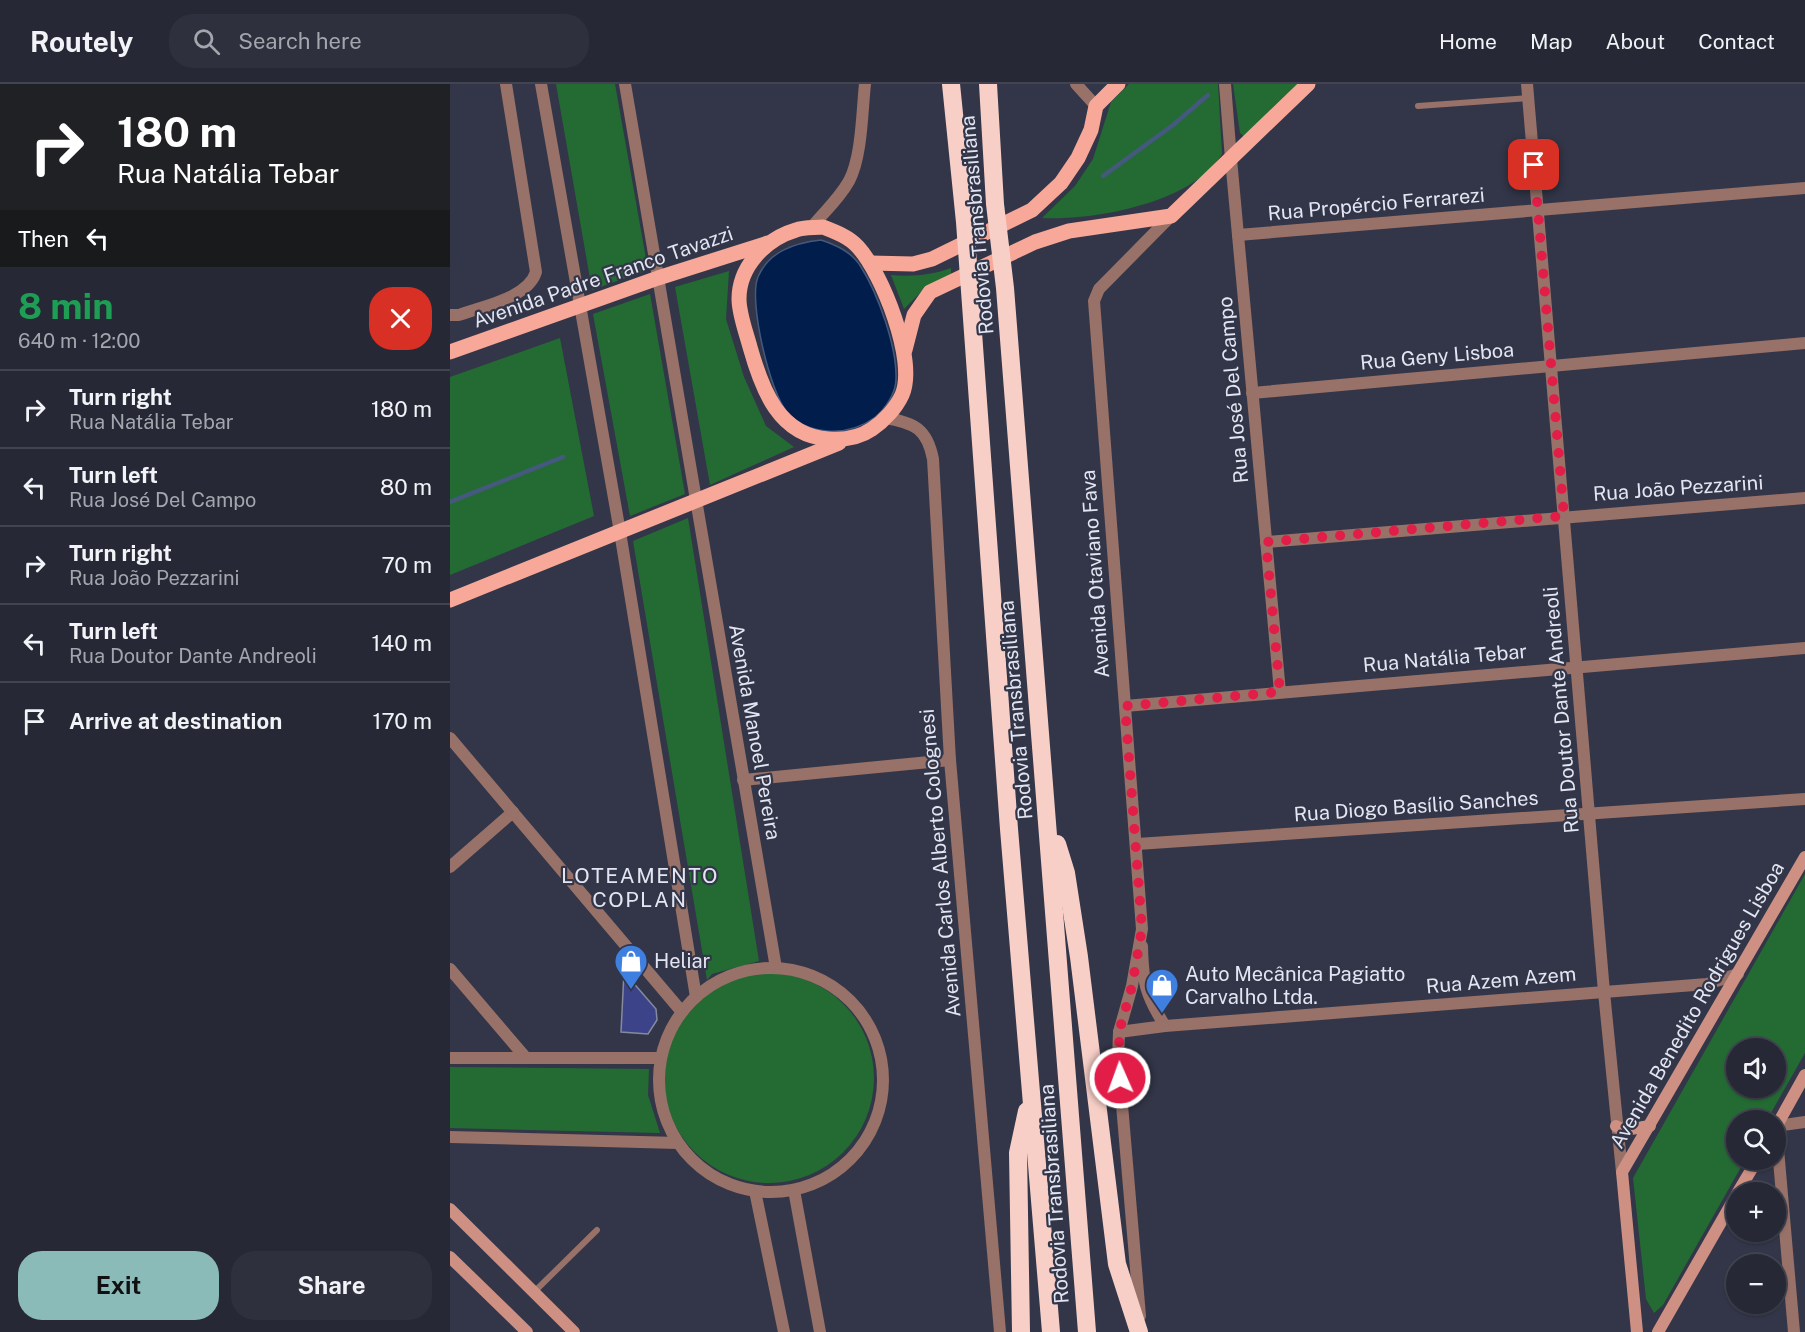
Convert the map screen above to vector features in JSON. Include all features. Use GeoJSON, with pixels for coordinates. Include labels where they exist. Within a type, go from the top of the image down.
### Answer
{"type":"FeatureCollection","features":[{"type":"Feature","properties":{"kind":"highway","name":"Rodovia Transbrasiliana"},"geometry":{"type":"LineString","coordinates":[[951,84],[965,222],[1051,1332]]}},
{"type":"Feature","properties":{"kind":"highway","name":"Rodovia Transbrasiliana"},"geometry":{"type":"LineString","coordinates":[[988,84],[995,204],[1005,288],[1087,1332]]}},
{"type":"Feature","properties":{"kind":"highway"},"geometry":{"type":"LineString","coordinates":[[1046,810],[1066,873],[1079,957],[1117,1264],[1140,1332]]}},
{"type":"Feature","properties":{"kind":"highway"},"geometry":{"type":"LineString","coordinates":[[1021,1332],[1018,1153],[1031,1089]]}},
{"type":"Feature","properties":{"kind":"main road"},"geometry":{"type":"LineString","coordinates":[[870,263],[913,264],[932,259],[1032,210],[1061,183],[1078,158],[1091,130],[1096,106],[1118,84]]}},
{"type":"Feature","properties":{"kind":"main road"},"geometry":{"type":"LineString","coordinates":[[450,600],[844,440],[867,433],[886,418],[902,395],[904,357],[914,315],[930,292],[961,275],[1035,242],[1069,231],[1171,216],[1308,84]]}},
{"type":"Feature","properties":{"kind":"main road"},"geometry":{"type":"LineString","coordinates":[[844,440],[821,439],[792,428],[778,414],[769,398],[752,354],[739,301],[740,284],[747,268],[769,242],[798,229],[823,227],[840,234],[856,244],[870,263],[894,317],[904,357]]}},
{"type":"Feature","properties":{"kind":"main road","name":"Avenida Padre Franco Tavazzi"},"geometry":{"type":"LineString","coordinates":[[450,352],[658,278],[769,242]]}},
{"type":"Feature","properties":{"kind":"main road","name":"Avenida Benedito Rodrigues Lisboa"},"geometry":{"type":"LineString","coordinates":[[1622,1172],[1805,857]]}},
{"type":"Feature","properties":{"kind":"main road"},"geometry":{"type":"LineString","coordinates":[[1785,1110],[1805,1075]]}},
{"type":"Feature","properties":{"kind":"main road"},"geometry":{"type":"LineString","coordinates":[[1616,1126],[1624,1130],[1650,1126]]}},
{"type":"Feature","properties":{"kind":"main road","name":"Rua Doutor Dante Andreoli"},"geometry":{"type":"LineString","coordinates":[[1622,1172],[1637,1332]]}},
{"type":"Feature","properties":{"kind":"main road"},"geometry":{"type":"LineString","coordinates":[[450,1209],[574,1332]]}},
{"type":"Feature","properties":{"kind":"main road"},"geometry":{"type":"LineString","coordinates":[[1658,1332],[1726,1214]]}},
{"type":"Feature","properties":{"kind":"main road"},"geometry":{"type":"LineString","coordinates":[[450,1257],[527,1332]]}},
{"type":"Feature","properties":{"kind":"street"},"geometry":{"type":"LineString","coordinates":[[450,315],[459,315],[521,291],[534,280],[536,263],[506,84]]}},
{"type":"Feature","properties":{"kind":"street"},"geometry":{"type":"LineString","coordinates":[[541,84],[620,532],[696,997]]}},
{"type":"Feature","properties":{"kind":"street","name":"Avenida Manoel Pereira"},"geometry":{"type":"LineString","coordinates":[[625,84],[776,968]]}},
{"type":"Feature","properties":{"kind":"street"},"geometry":{"type":"LineString","coordinates":[[811,228],[833,204],[850,178],[856,158],[865,84]]}},
{"type":"Feature","properties":{"kind":"street"},"geometry":{"type":"LineString","coordinates":[[1076,84],[1096,106]]}},
{"type":"Feature","properties":{"kind":"street","name":"Rua José Del Campo"},"geometry":{"type":"LineString","coordinates":[[1225,84],[1280,692]]}},
{"type":"Feature","properties":{"kind":"street","name":"Rua Doutor Dante Andreoli"},"geometry":{"type":"LineString","coordinates":[[1527,84],[1604,992],[1622,1172]]}},
{"type":"Feature","properties":{"kind":"street","name":"Rua Propércio Ferrarezi"},"geometry":{"type":"LineString","coordinates":[[1238,235],[1805,188]]}},
{"type":"Feature","properties":{"kind":"street","name":"Avenida Otaviano Fava"},"geometry":{"type":"LineString","coordinates":[[1165,1026],[1151,1004],[1143,982],[1137,844],[1094,314],[1099,289],[1171,216]]}},
{"type":"Feature","properties":{"kind":"street","name":"Rua Geny Lisboa"},"geometry":{"type":"LineString","coordinates":[[1252,393],[1805,343]]}},
{"type":"Feature","properties":{"kind":"street","name":"Avenida Carlos Alberto Colognesi"},"geometry":{"type":"LineString","coordinates":[[886,418],[909,423],[920,429],[929,440],[931,450],[950,760],[1000,1332]]}},
{"type":"Feature","properties":{"kind":"street","name":"Rua João Pezzarini"},"geometry":{"type":"LineString","coordinates":[[1266,542],[1805,498]]}},
{"type":"Feature","properties":{"kind":"street","name":"Rua Natália Tebar"},"geometry":{"type":"LineString","coordinates":[[1125,706],[1805,648]]}},
{"type":"Feature","properties":{"kind":"street"},"geometry":{"type":"LineString","coordinates":[[450,738],[682,1012]]}},
{"type":"Feature","properties":{"kind":"street"},"geometry":{"type":"LineString","coordinates":[[743,780],[950,760]]}},
{"type":"Feature","properties":{"kind":"street","name":"Rua Diogo Basílio Sanches"},"geometry":{"type":"LineString","coordinates":[[1137,844],[1805,799]]}},
{"type":"Feature","properties":{"kind":"street"},"geometry":{"type":"LineString","coordinates":[[450,867],[513,812]]}},
{"type":"Feature","properties":{"kind":"street","name":"Avenida Otaviano Fava"},"geometry":{"type":"LineString","coordinates":[[1140,1332],[1125,1155],[1119,1032],[1132,986],[1142,929]]}},
{"type":"Feature","properties":{"kind":"street"},"geometry":{"type":"LineString","coordinates":[[776,968],[812,975],[843,993],[866,1020],[880,1053],[883,1089],[874,1124],[855,1154],[827,1177],[794,1190],[755,1191],[732,1186],[711,1175],[693,1161],[678,1143],[663,1107],[659,1088],[661,1059],[669,1034],[682,1012],[696,997],[720,981],[747,971],[776,968]]}},
{"type":"Feature","properties":{"kind":"street"},"geometry":{"type":"LineString","coordinates":[[450,969],[526,1058]]}},
{"type":"Feature","properties":{"kind":"street","name":"Rua Azem Azem"},"geometry":{"type":"LineString","coordinates":[[1119,1032],[1165,1026],[1707,984],[1738,974]]}},
{"type":"Feature","properties":{"kind":"street"},"geometry":{"type":"LineString","coordinates":[[1707,984],[1725,995]]}},
{"type":"Feature","properties":{"kind":"street"},"geometry":{"type":"LineString","coordinates":[[450,1058],[661,1059]]}},
{"type":"Feature","properties":{"kind":"street"},"geometry":{"type":"LineString","coordinates":[[1786,1125],[1805,1122]]}},
{"type":"Feature","properties":{"kind":"street"},"geometry":{"type":"LineString","coordinates":[[450,1137],[678,1143]]}},
{"type":"Feature","properties":{"kind":"street"},"geometry":{"type":"LineString","coordinates":[[1780,1170],[1794,1332]]}},
{"type":"Feature","properties":{"kind":"street"},"geometry":{"type":"LineString","coordinates":[[794,1190],[820,1332]]}},
{"type":"Feature","properties":{"kind":"street"},"geometry":{"type":"LineString","coordinates":[[755,1191],[784,1332]]}},
{"type":"Feature","properties":{"kind":"lane"},"geometry":{"type":"LineString","coordinates":[[1418,105],[1528,98]]}},
{"type":"Feature","properties":{"kind":"lane"},"geometry":{"type":"LineString","coordinates":[[534,1292],[597,1230]]}},
{"type":"Feature","properties":{"kind":"green space"},"geometry":{"type":"Polygon","coordinates":[[[556,84],[615,84],[648,270],[592,290],[556,84]]]}},
{"type":"Feature","properties":{"kind":"green space"},"geometry":{"type":"Polygon","coordinates":[[[1129,84],[1218,84],[1222,154],[1209,171],[1190,185],[1167,196],[1115,212],[1064,218],[1042,218],[1075,186],[1093,159],[1111,102],[1129,84]]]}},
{"type":"Feature","properties":{"kind":"green space"},"geometry":{"type":"Polygon","coordinates":[[[1233,84],[1304,84],[1247,139],[1240,133],[1233,84]]]}},
{"type":"Feature","properties":{"kind":"green space"},"geometry":{"type":"Polygon","coordinates":[[[951,268],[951,274],[927,286],[904,309],[891,275],[921,275],[951,268]]]}},
{"type":"Feature","properties":{"kind":"green space"},"geometry":{"type":"Polygon","coordinates":[[[729,271],[726,319],[744,377],[766,426],[794,447],[710,485],[675,287],[729,271]]]}},
{"type":"Feature","properties":{"kind":"green space"},"geometry":{"type":"Polygon","coordinates":[[[650,294],[685,494],[630,516],[593,314],[650,294]]]}},
{"type":"Feature","properties":{"kind":"green space"},"geometry":{"type":"Polygon","coordinates":[[[560,338],[594,516],[450,575],[450,377],[560,338]]]}},
{"type":"Feature","properties":{"kind":"green space"},"geometry":{"type":"Polygon","coordinates":[[[688,518],[759,961],[712,974],[707,980],[633,541],[688,518]]]}},
{"type":"Feature","properties":{"kind":"green space"},"geometry":{"type":"Polygon","coordinates":[[[1805,874],[1805,1053],[1786,1086],[1786,1038],[1726,1038],[1726,1098],[1779,1098],[1773,1110],[1726,1110],[1726,1170],[1739,1170],[1733,1182],[1726,1182],[1726,1194],[1663,1305],[1654,1313],[1646,1299],[1633,1178],[1805,874]]]}},
{"type":"Feature","properties":{"kind":"green space"},"geometry":{"type":"Polygon","coordinates":[[[769,973],[789,975],[809,981],[827,991],[843,1004],[856,1020],[866,1038],[872,1058],[874,1078],[872,1098],[866,1118],[856,1136],[843,1152],[827,1165],[809,1175],[789,1181],[769,1183],[749,1181],[729,1175],[711,1165],[695,1152],[682,1136],[672,1118],[666,1098],[664,1078],[666,1058],[672,1038],[682,1020],[695,1004],[711,991],[729,981],[749,975],[769,973]]]}},
{"type":"Feature","properties":{"kind":"green space"},"geometry":{"type":"Polygon","coordinates":[[[450,1067],[649,1069],[648,1095],[660,1133],[450,1128],[450,1067]]]}},
{"type":"Feature","properties":{"kind":"water"},"geometry":{"type":"Polygon","coordinates":[[[821,240],[848,253],[861,267],[874,291],[885,321],[895,366],[894,390],[882,410],[864,424],[841,431],[818,430],[806,426],[787,412],[774,386],[758,325],[756,289],[758,277],[763,268],[784,250],[802,243],[821,240]]]}},
{"type":"Feature","properties":{"kind":"building","name":"Heliar"},"geometry":{"type":"Polygon","coordinates":[[[624,972],[656,1009],[657,1020],[648,1034],[621,1032],[624,972]]]}},
{"type":"Feature","properties":{"kind":"waterway"},"geometry":{"type":"LineString","coordinates":[[1103,176],[1173,125],[1208,95]]}},
{"type":"Feature","properties":{"kind":"waterway"},"geometry":{"type":"LineString","coordinates":[[450,502],[563,457]]}},
{"type":"Feature","properties":{"kind":"place","name":"Heliar"},"geometry":{"type":"Point","coordinates":[631,990]}},
{"type":"Feature","properties":{"kind":"place","name":"Auto Mecânica Pagiatto Carvalho Ltda."},"geometry":{"type":"Point","coordinates":[1162,1014]}},
{"type":"Feature","properties":{"kind":"district","name":"LOTEAMENTO COPLAN"},"geometry":{"type":"Point","coordinates":[640,887]}},
{"type":"Feature","properties":{"kind":"route"},"geometry":{"type":"LineString","coordinates":[[1120,1078],[1119,1032],[1132,986],[1142,929],[1125,706],[1280,692],[1266,542],[1564,516],[1534,165]]}}]}
